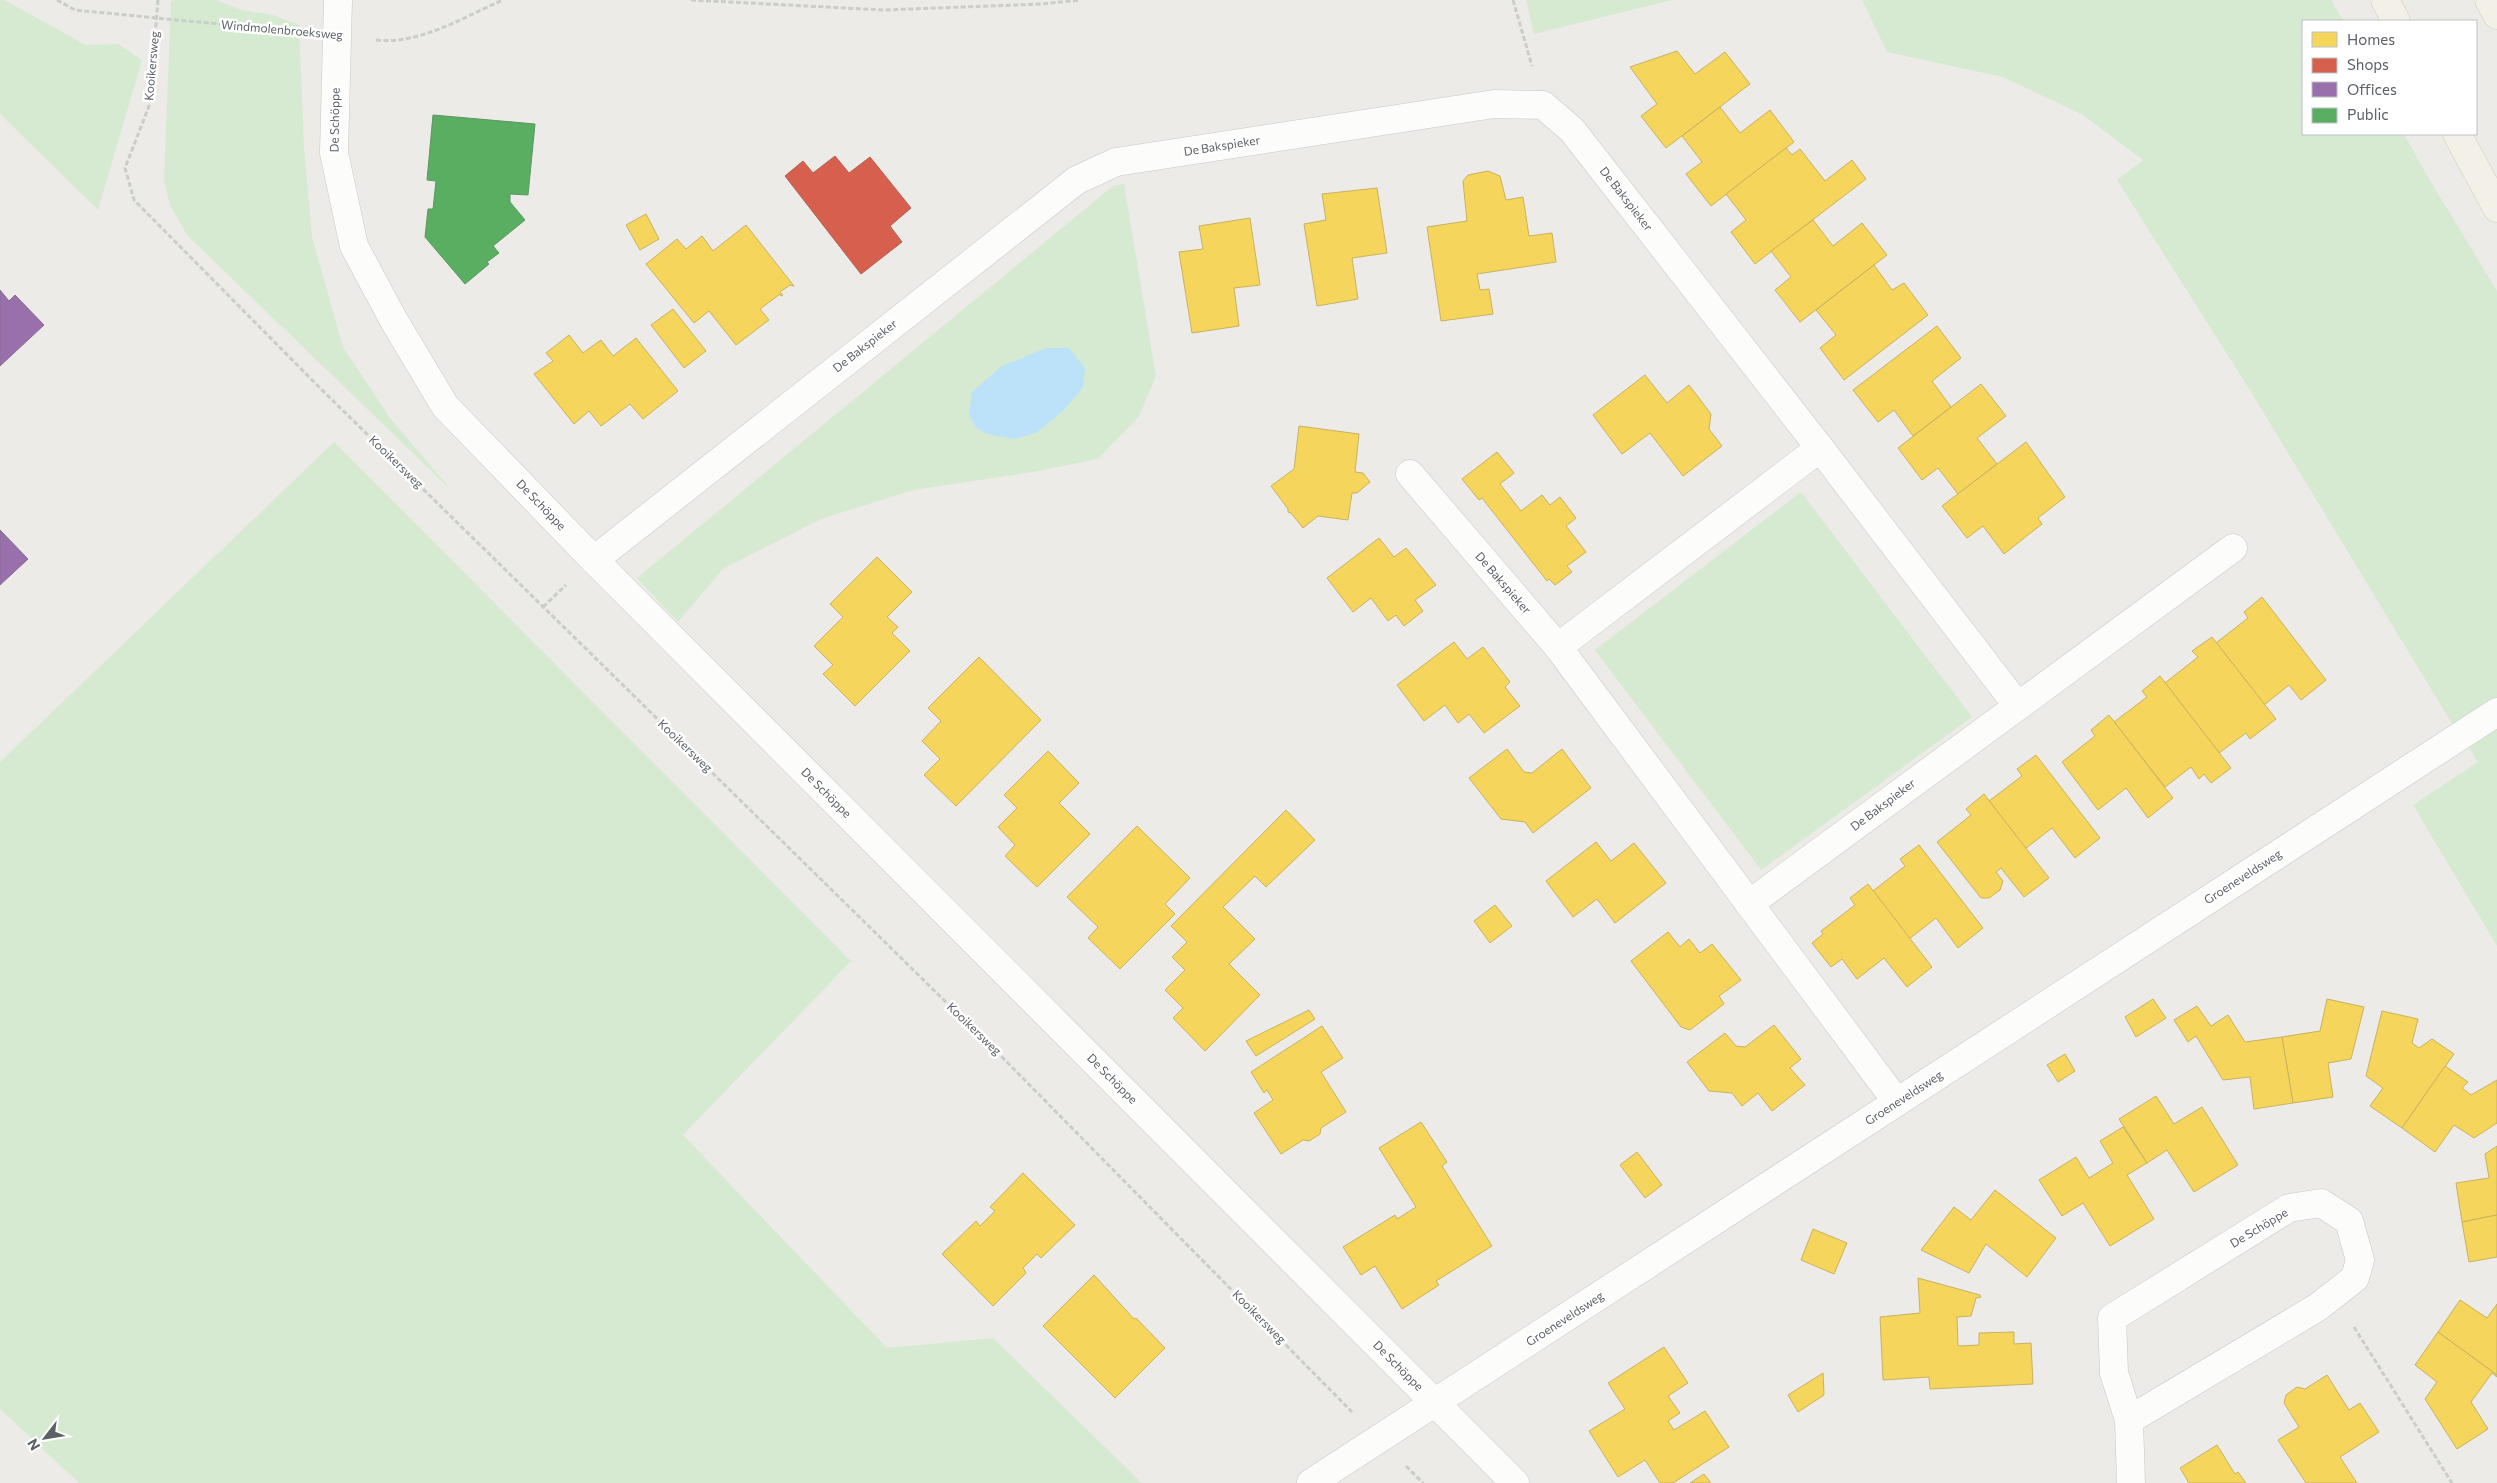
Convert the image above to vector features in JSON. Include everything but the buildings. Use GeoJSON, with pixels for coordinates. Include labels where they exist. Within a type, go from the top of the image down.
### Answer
{"type":"FeatureCollection","features":[{"type":"Feature","properties":{"kind":"main road"},"geometry":{"type":"LineString","coordinates":[[2385,0],[2395,20]]}},
{"type":"Feature","properties":{"kind":"main road"},"geometry":{"type":"LineString","coordinates":[[2489,0],[2497,15]]}},
{"type":"Feature","properties":{"kind":"main road"},"geometry":{"type":"LineString","coordinates":[[2457,135],[2497,208]]}},
{"type":"Feature","properties":{"kind":"street","name":"De Schöppe"},"geometry":{"type":"LineString","coordinates":[[338,0],[334,153],[354,246],[393,319],[445,406],[594,560],[1515,1483]]}},
{"type":"Feature","properties":{"kind":"street","name":"De Bakspieker"},"geometry":{"type":"LineString","coordinates":[[594,560],[1078,180],[1116,162],[1494,104],[1543,105],[1572,130],[2018,705]]}},
{"type":"Feature","properties":{"kind":"street"},"geometry":{"type":"LineString","coordinates":[[1558,647],[1820,448]]}},
{"type":"Feature","properties":{"kind":"street","name":"De Bakspieker"},"geometry":{"type":"LineString","coordinates":[[1410,474],[1558,647],[1897,1102]]}},
{"type":"Feature","properties":{"kind":"street","name":"De Bakspieker"},"geometry":{"type":"LineString","coordinates":[[1749,904],[2232,548]]}},
{"type":"Feature","properties":{"kind":"street","name":"Groeneveldsweg"},"geometry":{"type":"LineString","coordinates":[[1310,1483],[1380,1440],[2497,712]]}},
{"type":"Feature","properties":{"kind":"street","name":"De Schöppe"},"geometry":{"type":"LineString","coordinates":[[2129,1420],[2318,1307],[2355,1278],[2360,1260],[2349,1221],[2320,1204],[2289,1208],[2112,1318],[2114,1373],[2129,1420],[2131,1483]]}},
{"type":"Feature","properties":{"kind":"path","name":"Windmolenbroeksweg"},"geometry":{"type":"LineString","coordinates":[[57,0],[75,10],[389,41],[423,36],[503,0]]}},
{"type":"Feature","properties":{"kind":"path","name":"Kooikersweg"},"geometry":{"type":"LineString","coordinates":[[158,0],[148,106],[125,168],[134,200],[317,385],[999,1054],[1380,1440]]}},
{"type":"Feature","properties":{"kind":"path"},"geometry":{"type":"LineString","coordinates":[[691,0],[884,10],[1042,4],[1080,0]]}},
{"type":"Feature","properties":{"kind":"path"},"geometry":{"type":"LineString","coordinates":[[1513,0],[1543,105]]}},
{"type":"Feature","properties":{"kind":"path"},"geometry":{"type":"LineString","coordinates":[[2334,1295],[2452,1483]]}},
{"type":"Feature","properties":{"kind":"green space"},"geometry":{"type":"Polygon","coordinates":[[[0,0],[4,0],[86,45],[118,44],[142,60],[98,210],[0,114],[0,0]]]}},
{"type":"Feature","properties":{"kind":"green space"},"geometry":{"type":"Polygon","coordinates":[[[174,0],[217,0],[241,10],[273,15],[299,25],[304,147],[312,237],[343,347],[390,418],[453,492],[187,235],[170,205],[164,180],[171,2],[174,0]]]}},
{"type":"Feature","properties":{"kind":"green space"},"geometry":{"type":"Polygon","coordinates":[[[1526,0],[1672,0],[1534,34],[1526,0]]]}},
{"type":"Feature","properties":{"kind":"green space"},"geometry":{"type":"Polygon","coordinates":[[[1862,0],[2331,0],[2342,20],[2302,20],[2302,135],[2405,135],[2497,291],[2497,946],[2413,805],[2478,762],[2451,722],[2251,392],[2117,180],[2143,160],[2083,115],[2003,77],[1887,52],[1862,0]]]}},
{"type":"Feature","properties":{"kind":"green space"},"geometry":{"type":"Polygon","coordinates":[[[1124,184],[1156,376],[1139,416],[1098,459],[1033,472],[913,490],[821,519],[723,569],[678,622],[637,578],[1113,186],[1124,184]]]}},
{"type":"Feature","properties":{"kind":"green space"},"geometry":{"type":"Polygon","coordinates":[[[334,442],[851,961],[683,1135],[887,1348],[993,1338],[1142,1483],[79,1483],[0,1409],[0,762],[334,442]]]}},
{"type":"Feature","properties":{"kind":"green space"},"geometry":{"type":"Polygon","coordinates":[[[1801,492],[1972,717],[1761,870],[1595,650],[1801,492]]]}},
{"type":"Feature","properties":{"kind":"water"},"geometry":{"type":"Polygon","coordinates":[[[1046,348],[1069,348],[1085,368],[1083,387],[1063,411],[1036,433],[1014,439],[987,434],[976,428],[969,415],[972,392],[1002,366],[1046,348]]]}}]}
